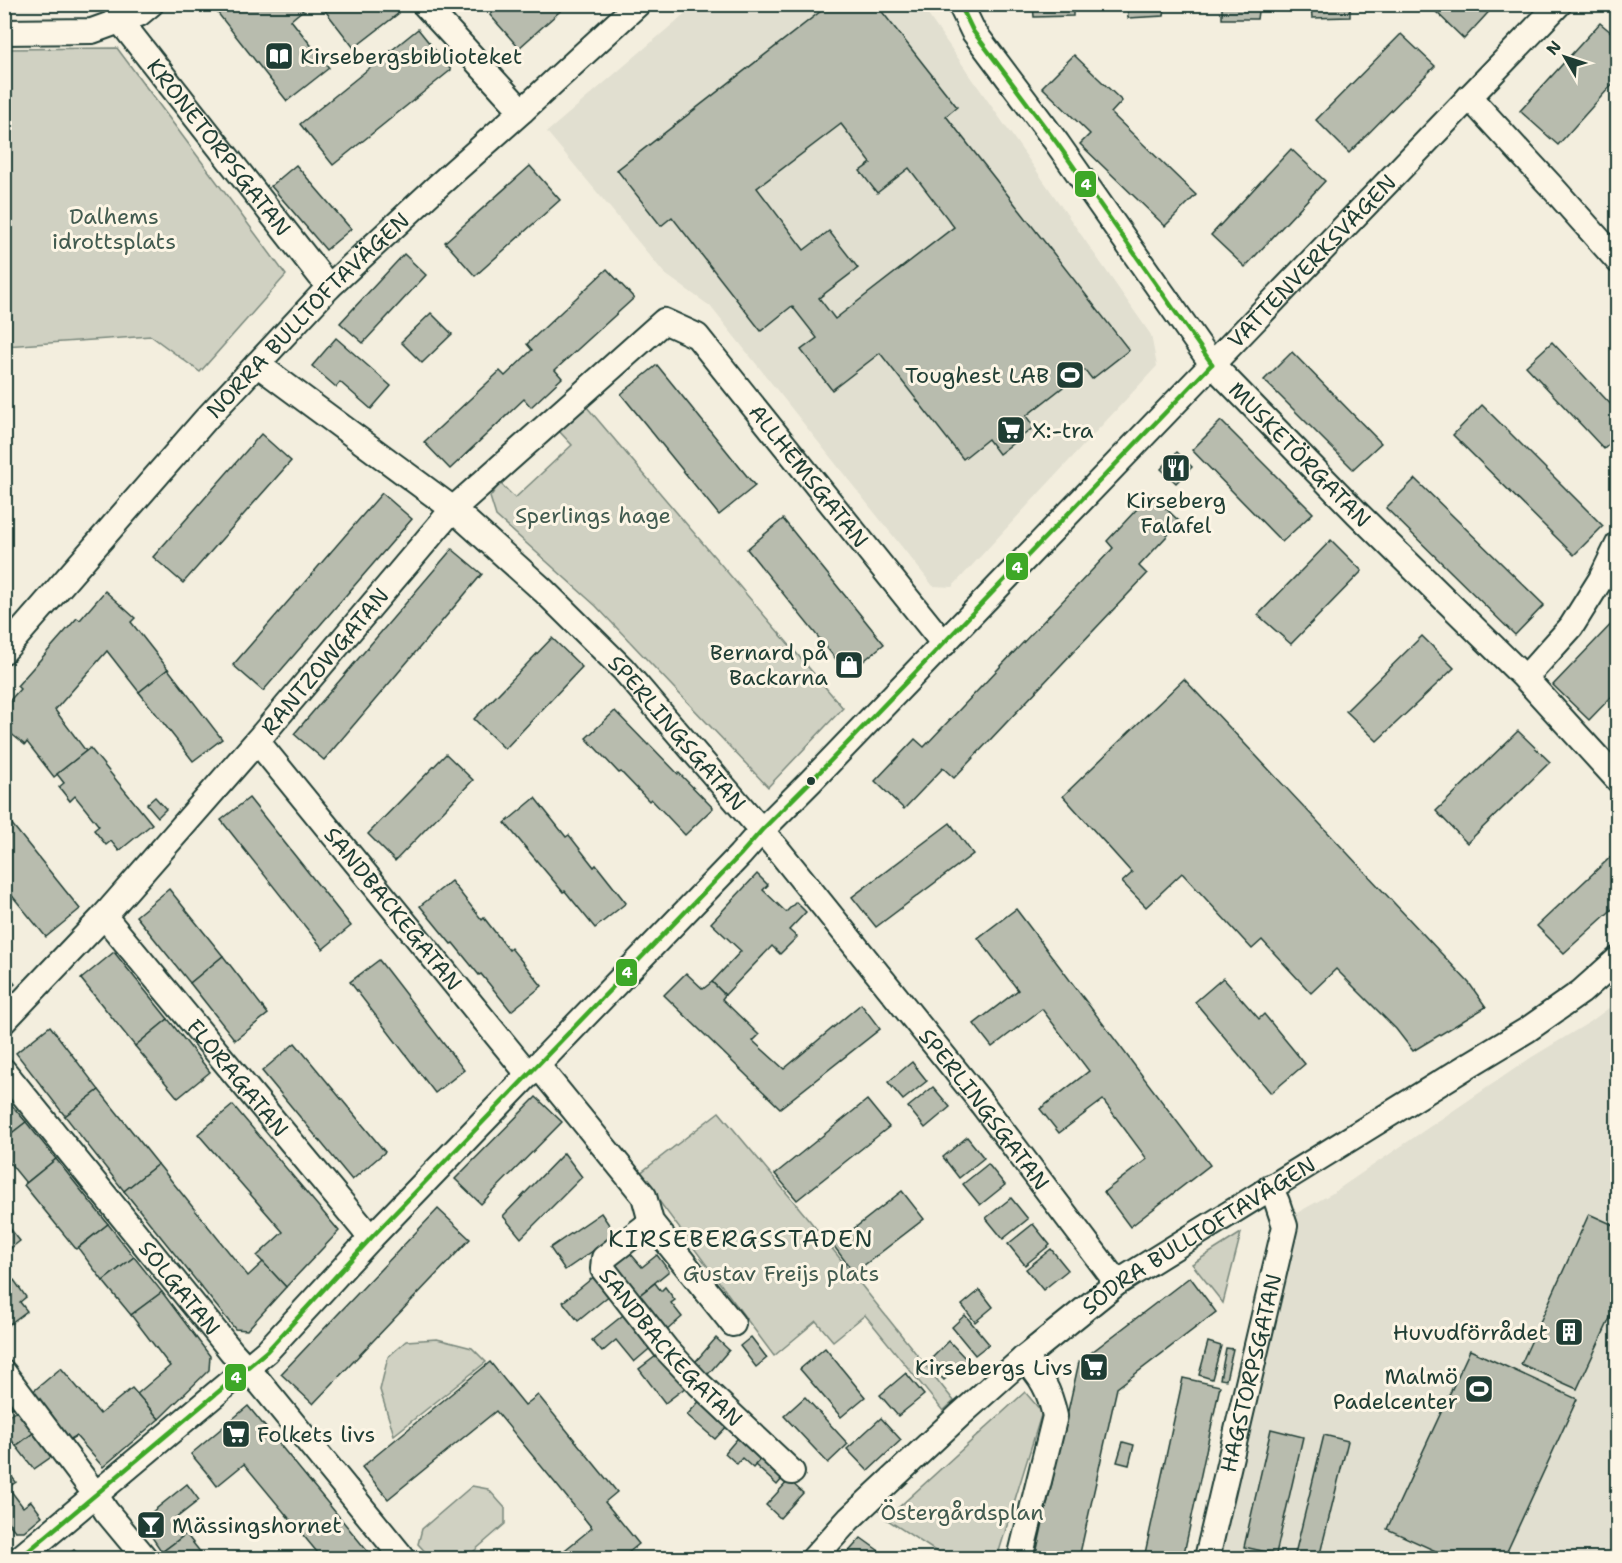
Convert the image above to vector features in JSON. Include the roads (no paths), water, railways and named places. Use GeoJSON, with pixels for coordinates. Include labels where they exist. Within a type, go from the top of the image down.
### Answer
{"type":"FeatureCollection","features":[{"type":"Feature","properties":{"kind":"street"},"geometry":{"type":"LineString","coordinates":[[4,33],[92,32],[118,13],[139,14],[151,4]]}},
{"type":"Feature","properties":{"kind":"street"},"geometry":{"type":"LineString","coordinates":[[424,4],[522,111]]}},
{"type":"Feature","properties":{"kind":"street","name":"NORRA BULLTOFTAVÄGEN"},"geometry":{"type":"LineString","coordinates":[[4,651],[206,419],[329,287],[638,4]]}},
{"type":"Feature","properties":{"kind":"street","name":"MUSKETÖRGATAN"},"geometry":{"type":"LineString","coordinates":[[960,4],[973,31],[1057,143],[1212,364],[1357,513],[1525,678],[1617,780]]}},
{"type":"Feature","properties":{"kind":"street","name":"VATTENVERKSVÄGEN"},"geometry":{"type":"LineString","coordinates":[[20,1558],[267,1351],[371,1238],[762,830],[944,644],[1559,4]]}},
{"type":"Feature","properties":{"kind":"street","name":"KRONETORPSGATAN"},"geometry":{"type":"LineString","coordinates":[[118,13],[329,287]]}},
{"type":"Feature","properties":{"kind":"street"},"geometry":{"type":"LineString","coordinates":[[1470,97],[1617,261]]}},
{"type":"Feature","properties":{"kind":"street","name":"RANTZOWGATAN"},"geometry":{"type":"LineString","coordinates":[[4,1021],[104,916],[257,741],[453,509],[664,321]]}},
{"type":"Feature","properties":{"kind":"street","name":"ALLHEMSGATAN"},"geometry":{"type":"LineString","coordinates":[[664,321],[697,336],[944,644]]}},
{"type":"Feature","properties":{"kind":"street","name":"SPERLINGSGATAN"},"geometry":{"type":"LineString","coordinates":[[257,364],[453,509],[544,591],[622,669],[762,830],[976,1096],[1117,1283]]}},
{"type":"Feature","properties":{"kind":"street"},"geometry":{"type":"LineString","coordinates":[[1525,678],[1571,627],[1600,579],[1617,544]]}},
{"type":"Feature","properties":{"kind":"street","name":"SANDBACKEGATAN"},"geometry":{"type":"LineString","coordinates":[[257,741],[533,1070],[644,1196],[651,1222],[733,1324]]}},
{"type":"Feature","properties":{"kind":"street","name":"FLORAGATAN"},"geometry":{"type":"LineString","coordinates":[[104,916],[371,1238]]}},
{"type":"Feature","properties":{"kind":"street","name":"SÖDRA BULLTOFTAVÄGEN"},"geometry":{"type":"LineString","coordinates":[[814,1558],[849,1519],[1024,1358],[1117,1283],[1527,1030],[1581,993],[1617,959]]}},
{"type":"Feature","properties":{"kind":"street","name":"SOLGATAN"},"geometry":{"type":"LineString","coordinates":[[4,1071],[403,1558]]}},
{"type":"Feature","properties":{"kind":"street","name":"HAGSTORPSGATAN"},"geometry":{"type":"LineString","coordinates":[[1207,1558],[1285,1226],[1270,1187]]}},
{"type":"Feature","properties":{"kind":"street","name":"SANDBACKEGATAN"},"geometry":{"type":"LineString","coordinates":[[651,1222],[604,1258],[603,1269],[666,1349],[699,1384],[792,1472]]}},
{"type":"Feature","properties":{"kind":"street"},"geometry":{"type":"LineString","coordinates":[[1020,1558],[1055,1416],[1051,1395],[1037,1372],[1024,1358]]}},
{"type":"Feature","properties":{"kind":"street"},"geometry":{"type":"LineString","coordinates":[[4,1373],[106,1511],[145,1558]]}},
{"type":"Feature","properties":{"kind":"street"},"geometry":{"type":"LineString","coordinates":[[4,1551],[10,1558]]}},
{"type":"Feature","properties":{"kind":"place","name":"Kirsebergsbiblioteket"},"geometry":{"type":"Point","coordinates":[279,56]}},
{"type":"Feature","properties":{"kind":"place","name":"Toughest LAB"},"geometry":{"type":"Point","coordinates":[1070,375]}},
{"type":"Feature","properties":{"kind":"place","name":"X:-tra"},"geometry":{"type":"Point","coordinates":[1011,430]}},
{"type":"Feature","properties":{"kind":"place","name":"Kirseberg Falafel"},"geometry":{"type":"Point","coordinates":[1176,468]}},
{"type":"Feature","properties":{"kind":"place","name":"Bernard på Backarna"},"geometry":{"type":"Point","coordinates":[849,665]}},
{"type":"Feature","properties":{"kind":"place","name":"Huvudförrådet"},"geometry":{"type":"Point","coordinates":[1569,1332]}},
{"type":"Feature","properties":{"kind":"place","name":"Kirsebergs Livs"},"geometry":{"type":"Point","coordinates":[1094,1367]}},
{"type":"Feature","properties":{"kind":"place","name":"Malmö Padelcenter"},"geometry":{"type":"Point","coordinates":[1479,1389]}},
{"type":"Feature","properties":{"kind":"place","name":"Folkets livs"},"geometry":{"type":"Point","coordinates":[236,1434]}},
{"type":"Feature","properties":{"kind":"place","name":"Mässingshornet"},"geometry":{"type":"Point","coordinates":[151,1525]}},
{"type":"Feature","properties":{"kind":"district","name":"KIRSEBERGSSTADEN"},"geometry":{"type":"Point","coordinates":[741,1239]}},
{"type":"Feature","properties":{"kind":"park label","name":"Dalhems idrottsplats"},"geometry":{"type":"Point","coordinates":[114,228]}},
{"type":"Feature","properties":{"kind":"park label","name":"Sperlings hage"},"geometry":{"type":"Point","coordinates":[593,515]}},
{"type":"Feature","properties":{"kind":"park label","name":"Gustav Freijs plats"},"geometry":{"type":"Point","coordinates":[781,1273]}},
{"type":"Feature","properties":{"kind":"park label","name":"Östergårdsplan"},"geometry":{"type":"Point","coordinates":[962,1512]}}]}
